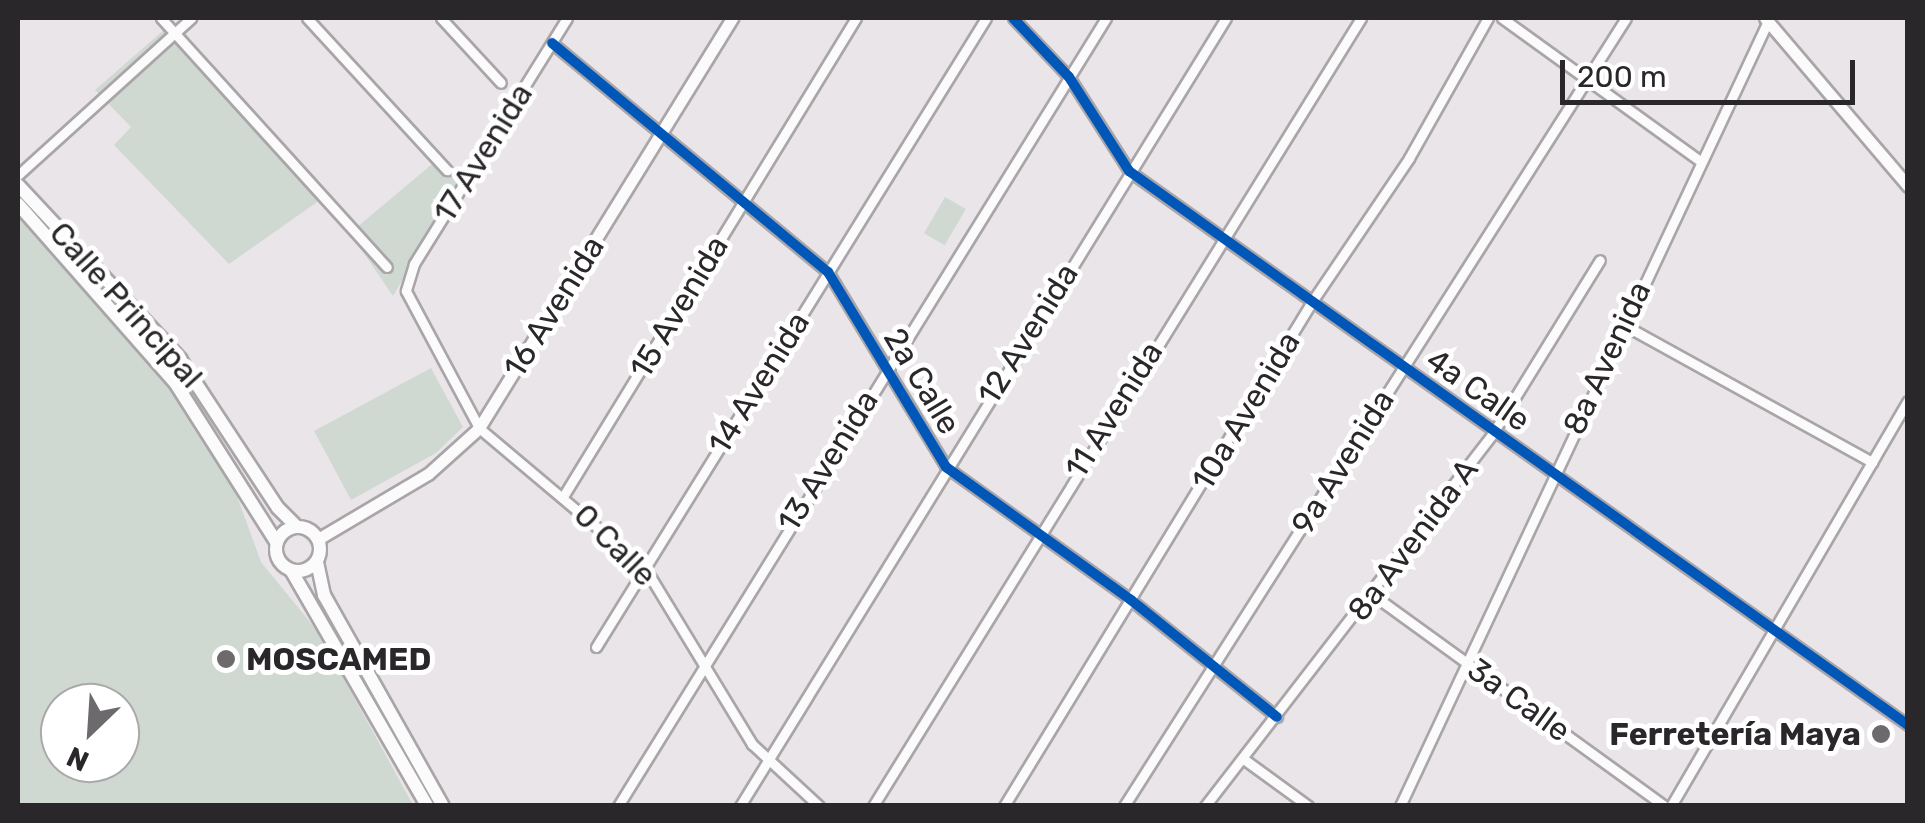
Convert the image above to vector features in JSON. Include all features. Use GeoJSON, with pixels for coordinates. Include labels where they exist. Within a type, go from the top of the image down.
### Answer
{"type":"FeatureCollection","features":[{"type":"Feature","properties":{"kind":"main road","name":"16 Avenida"},"geometry":{"type":"LineString","coordinates":[[318,539],[428,474],[479,428],[732,18]]}},
{"type":"Feature","properties":{"kind":"main road"},"geometry":{"type":"LineString","coordinates":[[1766,19],[1908,186]]}},
{"type":"Feature","properties":{"kind":"main road","name":"Calle Principal"},"geometry":{"type":"LineString","coordinates":[[18,186],[180,359],[278,508],[298,527]]}},
{"type":"Feature","properties":{"kind":"main road","name":"Calle Principal"},"geometry":{"type":"LineString","coordinates":[[18,204],[176,384],[277,543]]}},
{"type":"Feature","properties":{"kind":"main road"},"geometry":{"type":"LineString","coordinates":[[427,806],[291,570],[278,560],[277,543],[298,527],[318,539],[317,562],[324,595],[443,806]]}},
{"type":"Feature","properties":{"kind":"main road"},"geometry":{"type":"LineString","coordinates":[[291,570],[317,562]]}},
{"type":"Feature","properties":{"kind":"street"},"geometry":{"type":"LineString","coordinates":[[162,18],[387,267]]}},
{"type":"Feature","properties":{"kind":"street"},"geometry":{"type":"LineString","coordinates":[[18,175],[191,18]]}},
{"type":"Feature","properties":{"kind":"street"},"geometry":{"type":"LineString","coordinates":[[308,18],[447,170]]}},
{"type":"Feature","properties":{"kind":"street"},"geometry":{"type":"LineString","coordinates":[[441,18],[501,83]]}},
{"type":"Feature","properties":{"kind":"street","name":"17 Avenida"},"geometry":{"type":"LineString","coordinates":[[406,291],[414,264],[567,18]]}},
{"type":"Feature","properties":{"kind":"street","name":"15 Avenida"},"geometry":{"type":"LineString","coordinates":[[564,495],[856,18]]}},
{"type":"Feature","properties":{"kind":"street","name":"14 Avenida"},"geometry":{"type":"LineString","coordinates":[[596,647],[986,18]]}},
{"type":"Feature","properties":{"kind":"street","name":"4a Calle"},"geometry":{"type":"LineString","coordinates":[[1012,18],[1069,77],[1129,171],[1313,300],[1493,434],[1776,627],[1908,725]]}},
{"type":"Feature","properties":{"kind":"street","name":"13 Avenida"},"geometry":{"type":"LineString","coordinates":[[618,806],[885,369],[1106,18]]}},
{"type":"Feature","properties":{"kind":"street","name":"12 Avenida"},"geometry":{"type":"LineString","coordinates":[[740,806],[1226,18]]}},
{"type":"Feature","properties":{"kind":"street","name":"11 Avenida"},"geometry":{"type":"LineString","coordinates":[[872,806],[1036,535],[1361,18]]}},
{"type":"Feature","properties":{"kind":"street","name":"10a Avenida"},"geometry":{"type":"LineString","coordinates":[[1004,806],[1313,300],[1409,158],[1488,18]]}},
{"type":"Feature","properties":{"kind":"street"},"geometry":{"type":"LineString","coordinates":[[1502,18],[1699,160]]}},
{"type":"Feature","properties":{"kind":"street","name":"9a Avenida"},"geometry":{"type":"LineString","coordinates":[[1124,806],[1626,18]]}},
{"type":"Feature","properties":{"kind":"street","name":"8a Avenida"},"geometry":{"type":"LineString","coordinates":[[1400,806],[1766,19]]}},
{"type":"Feature","properties":{"kind":"street","name":"2a Calle"},"geometry":{"type":"LineString","coordinates":[[552,43],[745,198],[828,272],[946,467],[1132,600],[1277,717]]}},
{"type":"Feature","properties":{"kind":"street","name":"8a Avenida A"},"geometry":{"type":"LineString","coordinates":[[1204,806],[1245,760],[1374,594],[1493,434],[1600,260]]}},
{"type":"Feature","properties":{"kind":"street","name":"0 Calle"},"geometry":{"type":"LineString","coordinates":[[406,291],[479,428],[564,495],[645,568],[702,666],[768,763],[819,806]]}},
{"type":"Feature","properties":{"kind":"street"},"geometry":{"type":"LineString","coordinates":[[1622,324],[1872,462]]}},
{"type":"Feature","properties":{"kind":"street"},"geometry":{"type":"LineString","coordinates":[[1668,806],[1908,401]]}},
{"type":"Feature","properties":{"kind":"street","name":"3a Calle"},"geometry":{"type":"LineString","coordinates":[[1374,594],[1668,806]]}},
{"type":"Feature","properties":{"kind":"street"},"geometry":{"type":"LineString","coordinates":[[1245,760],[1308,806]]}},
{"type":"Feature","properties":{"kind":"shaded area"},"geometry":{"type":"Polygon","coordinates":[[[165,29],[320,200],[229,264],[114,145],[131,127],[95,90],[165,29]]]}},
{"type":"Feature","properties":{"kind":"shaded area"},"geometry":{"type":"Polygon","coordinates":[[[438,159],[460,183],[393,296],[350,233],[438,159]]]}},
{"type":"Feature","properties":{"kind":"shaded area"},"geometry":{"type":"Polygon","coordinates":[[[945,197],[966,209],[945,245],[924,233],[945,197]]]}},
{"type":"Feature","properties":{"kind":"shaded area"},"geometry":{"type":"Polygon","coordinates":[[[18,214],[188,410],[233,485],[261,562],[319,633],[413,805],[18,805],[18,214]]]}},
{"type":"Feature","properties":{"kind":"shaded area"},"geometry":{"type":"Polygon","coordinates":[[[431,368],[463,427],[436,453],[351,500],[314,431],[431,368]]]}},
{"type":"Feature","properties":{"kind":"cycle path"},"geometry":{"type":"LineString","coordinates":[[1013,18],[1069,77],[1129,171],[1908,725]]}},
{"type":"Feature","properties":{"kind":"cycle path"},"geometry":{"type":"LineString","coordinates":[[552,43],[828,272],[946,467],[1131,600],[1277,717]]}},
{"type":"Feature","properties":{"kind":"place","name":"MOSCAMED"},"geometry":{"type":"Point","coordinates":[226,659]}},
{"type":"Feature","properties":{"kind":"place","name":"Ferretería Maya"},"geometry":{"type":"Point","coordinates":[1881,734]}}]}
